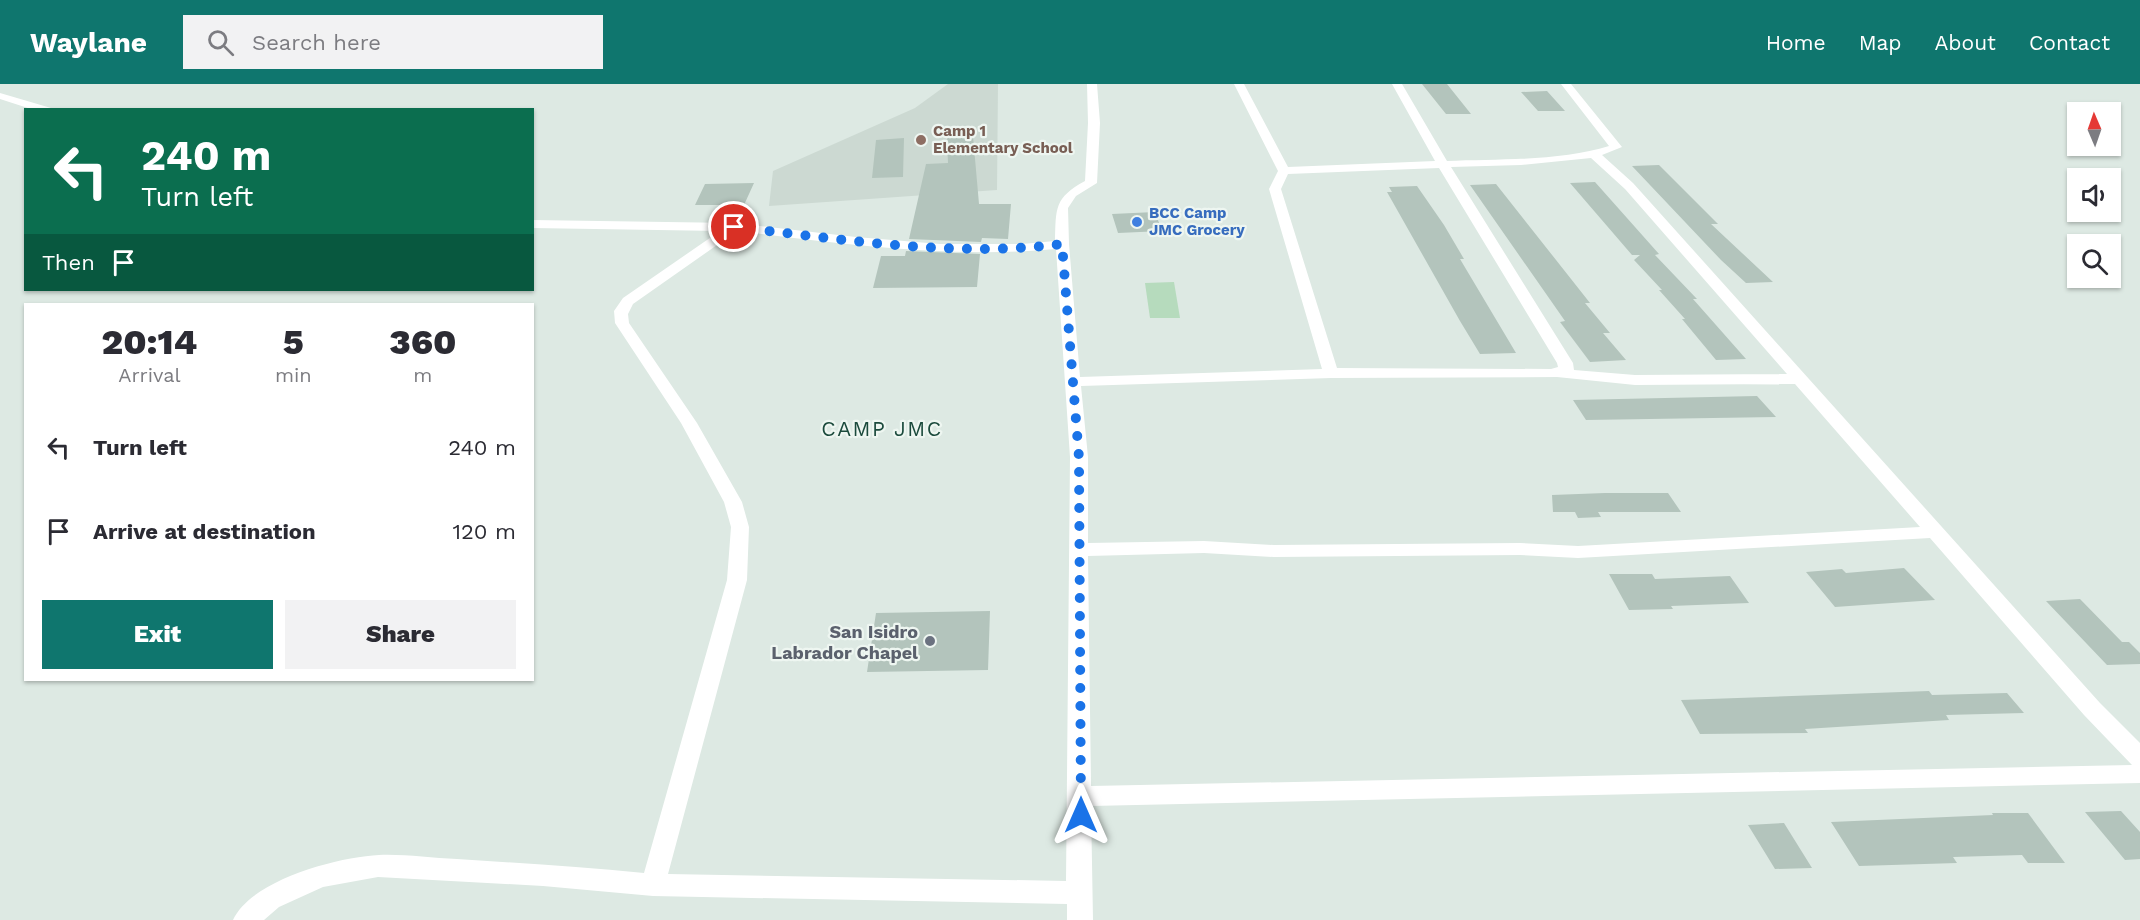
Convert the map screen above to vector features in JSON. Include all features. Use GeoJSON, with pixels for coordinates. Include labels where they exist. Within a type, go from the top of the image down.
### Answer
{"type":"FeatureCollection","features":[{"type":"Feature","properties":{"kind":"street"},"geometry":{"type":"LineString","coordinates":[[1080,920],[1079,458],[1062,244],[1062,208],[1071,194],[1091,183],[1094,123],[1092,84]]}},
{"type":"Feature","properties":{"kind":"street"},"geometry":{"type":"LineString","coordinates":[[1239,84],[1284,171]]}},
{"type":"Feature","properties":{"kind":"street"},"geometry":{"type":"LineString","coordinates":[[1397,84],[1444,166],[1565,363],[1566,370],[1560,373]]}},
{"type":"Feature","properties":{"kind":"street"},"geometry":{"type":"LineString","coordinates":[[1284,171],[1521,161],[1593,154],[1616,147],[1566,84]]}},
{"type":"Feature","properties":{"kind":"street"},"geometry":{"type":"LineString","coordinates":[[0,96],[40,108]]}},
{"type":"Feature","properties":{"kind":"street"},"geometry":{"type":"LineString","coordinates":[[1593,154],[1629,186],[2092,709],[2140,758]]}},
{"type":"Feature","properties":{"kind":"street"},"geometry":{"type":"LineString","coordinates":[[1284,171],[1275,189],[1331,373]]}},
{"type":"Feature","properties":{"kind":"street"},"geometry":{"type":"LineString","coordinates":[[534,224],[734,227],[927,246],[1023,249],[1062,244]]}},
{"type":"Feature","properties":{"kind":"street"},"geometry":{"type":"LineString","coordinates":[[653,885],[737,580],[741,555],[740,527],[734,502],[688,423],[622,323],[620,316],[628,301],[734,227]]}},
{"type":"Feature","properties":{"kind":"street"},"geometry":{"type":"LineString","coordinates":[[1074,382],[1331,373],[1560,373],[1635,380],[1801,379]]}},
{"type":"Feature","properties":{"kind":"street"},"geometry":{"type":"LineString","coordinates":[[1079,549],[1204,547],[1274,551],[1520,549],[1578,552],[1936,532]]}},
{"type":"Feature","properties":{"kind":"street"},"geometry":{"type":"LineString","coordinates":[[1081,796],[2140,774]]}},
{"type":"Feature","properties":{"kind":"street"},"geometry":{"type":"LineString","coordinates":[[246,920],[270,899],[320,876],[378,866],[543,875],[653,885],[1079,893]]}},
{"type":"Feature","properties":{"kind":"shaded area","name":"Camp 1 Elementary School"},"geometry":{"type":"Polygon","coordinates":[[[948,84],[998,84],[997,190],[769,206],[773,171],[915,108],[948,84]]]}},
{"type":"Feature","properties":{"kind":"green space"},"geometry":{"type":"Polygon","coordinates":[[[1174,282],[1180,318],[1150,318],[1145,283],[1174,282]]]}},
{"type":"Feature","properties":{"kind":"building"},"geometry":{"type":"Polygon","coordinates":[[[1422,84],[1447,84],[1471,114],[1446,114],[1422,84]]]}},
{"type":"Feature","properties":{"kind":"building"},"geometry":{"type":"Polygon","coordinates":[[[1547,91],[1565,111],[1538,111],[1521,92],[1547,91]]]}},
{"type":"Feature","properties":{"kind":"building"},"geometry":{"type":"Polygon","coordinates":[[[973,136],[979,204],[1011,204],[1008,239],[982,238],[981,242],[909,239],[926,164],[948,163],[947,137],[973,136]]]}},
{"type":"Feature","properties":{"kind":"building"},"geometry":{"type":"Polygon","coordinates":[[[904,138],[903,177],[872,178],[876,140],[904,138]]]}},
{"type":"Feature","properties":{"kind":"building"},"geometry":{"type":"Polygon","coordinates":[[[1659,165],[1718,224],[1711,224],[1773,282],[1746,283],[1721,260],[1632,166],[1659,165]]]}},
{"type":"Feature","properties":{"kind":"building"},"geometry":{"type":"Polygon","coordinates":[[[1595,182],[1659,254],[1655,255],[1697,299],[1693,299],[1746,359],[1716,360],[1682,319],[1685,319],[1659,290],[1662,290],[1634,260],[1640,255],[1632,255],[1570,183],[1595,182]]]}},
{"type":"Feature","properties":{"kind":"building"},"geometry":{"type":"Polygon","coordinates":[[[754,183],[744,205],[695,205],[705,184],[754,183]]]}},
{"type":"Feature","properties":{"kind":"building"},"geometry":{"type":"Polygon","coordinates":[[[1496,184],[1590,303],[1585,303],[1610,333],[1603,333],[1626,360],[1590,362],[1560,322],[1565,321],[1470,185],[1496,184]]]}},
{"type":"Feature","properties":{"kind":"building"},"geometry":{"type":"Polygon","coordinates":[[[1417,186],[1444,225],[1464,259],[1460,259],[1516,353],[1480,354],[1460,321],[1387,192],[1392,192],[1389,187],[1417,186]]]}},
{"type":"Feature","properties":{"kind":"building","name":"BCC Camp JMC Grocery"},"geometry":{"type":"Polygon","coordinates":[[[1155,212],[1162,231],[1118,233],[1112,214],[1155,212]]]}},
{"type":"Feature","properties":{"kind":"building"},"geometry":{"type":"Polygon","coordinates":[[[906,251],[980,254],[977,287],[873,288],[881,256],[905,256],[906,251]]]}},
{"type":"Feature","properties":{"kind":"building"},"geometry":{"type":"Polygon","coordinates":[[[1757,396],[1776,417],[1586,420],[1573,400],[1757,396]]]}},
{"type":"Feature","properties":{"kind":"building"},"geometry":{"type":"Polygon","coordinates":[[[1668,493],[1681,512],[1598,512],[1601,517],[1578,518],[1575,512],[1553,512],[1552,495],[1668,493]]]}},
{"type":"Feature","properties":{"kind":"building"},"geometry":{"type":"Polygon","coordinates":[[[1904,568],[1935,600],[1835,607],[1806,572],[1842,569],[1846,573],[1904,568]]]}},
{"type":"Feature","properties":{"kind":"building"},"geometry":{"type":"Polygon","coordinates":[[[1609,574],[1652,574],[1655,579],[1730,576],[1749,603],[1629,610],[1609,574]]]}},
{"type":"Feature","properties":{"kind":"building"},"geometry":{"type":"Polygon","coordinates":[[[2080,599],[2122,642],[2129,642],[2140,653],[2140,664],[2107,665],[2046,601],[2080,599]]]}},
{"type":"Feature","properties":{"kind":"building","name":"San Isidro Labrador Chapel"},"geometry":{"type":"Polygon","coordinates":[[[990,611],[988,670],[867,672],[876,613],[990,611]]]}},
{"type":"Feature","properties":{"kind":"building"},"geometry":{"type":"Polygon","coordinates":[[[1929,691],[1932,695],[2007,693],[2024,713],[1946,715],[1949,720],[1805,729],[1808,733],[1700,734],[1681,700],[1929,691]]]}},
{"type":"Feature","properties":{"kind":"building"},"geometry":{"type":"Polygon","coordinates":[[[2121,811],[2140,832],[2140,859],[2125,860],[2085,812],[2121,811]]]}},
{"type":"Feature","properties":{"kind":"building"},"geometry":{"type":"Polygon","coordinates":[[[1992,813],[2028,813],[2065,863],[2028,863],[2022,855],[1953,857],[1957,863],[1859,866],[1831,822],[1993,815],[1992,813]]]}},
{"type":"Feature","properties":{"kind":"building"},"geometry":{"type":"Polygon","coordinates":[[[1784,823],[1812,868],[1775,869],[1748,825],[1784,823]]]}},
{"type":"Feature","properties":{"kind":"place","name":"Camp 1 Elementary School"},"geometry":{"type":"Point","coordinates":[921,140]}},
{"type":"Feature","properties":{"kind":"place","name":"BCC Camp JMC Grocery"},"geometry":{"type":"Point","coordinates":[1137,222]}},
{"type":"Feature","properties":{"kind":"place","name":"San Isidro Labrador Chapel"},"geometry":{"type":"Point","coordinates":[930,641]}},
{"type":"Feature","properties":{"kind":"district","name":"CAMP JMC"},"geometry":{"type":"Point","coordinates":[882,428]}},
{"type":"Feature","properties":{"kind":"route"},"geometry":{"type":"LineString","coordinates":[[734,227],[846,240],[927,246],[1023,249],[1062,244],[1079,458],[1081,815]]}}]}
